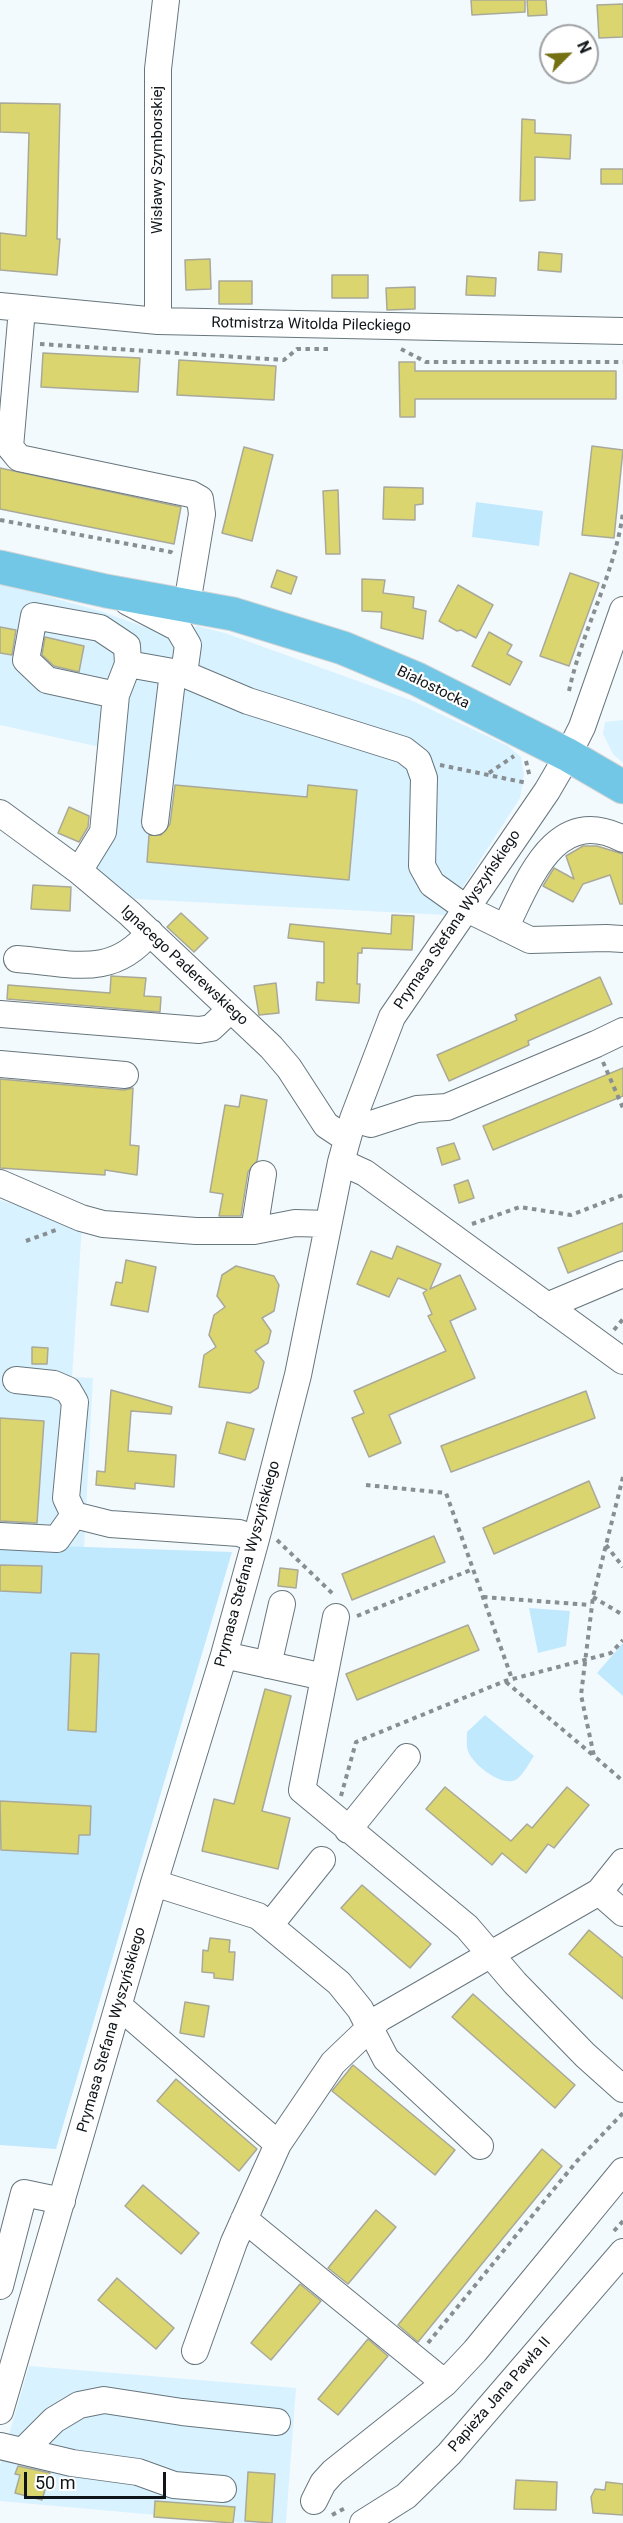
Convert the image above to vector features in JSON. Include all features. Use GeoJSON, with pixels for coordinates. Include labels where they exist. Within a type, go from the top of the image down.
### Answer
{"type":"FeatureCollection","features":[{"type":"Feature","properties":{"kind":"main road","name":"Białostocka"},"geometry":{"type":"LineString","coordinates":[[0,549],[191,580],[232,614]]}},
{"type":"Feature","properties":{"kind":"main road","name":"Białostocka"},"geometry":{"type":"LineString","coordinates":[[0,567],[106,591],[232,614],[343,648],[417,679],[568,756],[623,787]]}},
{"type":"Feature","properties":{"kind":"street","name":"Wisławy Szymborskiej"},"geometry":{"type":"LineString","coordinates":[[158,321],[158,69],[166,0]]}},
{"type":"Feature","properties":{"kind":"street","name":"Rotmistrza Witolda Pileckiego"},"geometry":{"type":"LineString","coordinates":[[11,308],[158,321],[623,331]]}},
{"type":"Feature","properties":{"kind":"street"},"geometry":{"type":"LineString","coordinates":[[11,308],[19,342],[10,447],[19,458],[191,494],[200,499],[202,514],[191,580]]}},
{"type":"Feature","properties":{"kind":"street"},"geometry":{"type":"LineString","coordinates":[[106,591],[178,628],[188,645],[179,673],[155,822]]}},
{"type":"Feature","properties":{"kind":"street","name":"Prymasa Stefana Wyszyńskiego"},"geometry":{"type":"LineString","coordinates":[[0,2411],[5,2381],[62,2201],[154,1883],[224,1654],[298,1375],[347,1140],[392,1017],[467,909],[568,756],[582,727],[623,610]]}},
{"type":"Feature","properties":{"kind":"street"},"geometry":{"type":"LineString","coordinates":[[79,872],[104,832],[116,695],[128,664],[127,646],[100,628],[34,616],[26,660],[47,680],[116,695]]}},
{"type":"Feature","properties":{"kind":"street"},"geometry":{"type":"LineString","coordinates":[[128,664],[179,673],[248,700],[404,750],[418,761],[424,778],[422,866],[432,884],[467,909],[530,940],[623,939]]}},
{"type":"Feature","properties":{"kind":"street","name":"Ignacego Paderewskiego"},"geometry":{"type":"LineString","coordinates":[[0,813],[79,872],[150,932],[271,1047],[289,1068],[326,1125],[347,1140],[365,1173],[623,1361]]}},
{"type":"Feature","properties":{"kind":"street"},"geometry":{"type":"LineString","coordinates":[[505,928],[537,863],[549,849],[567,835],[590,829],[615,834],[623,839]]}},
{"type":"Feature","properties":{"kind":"street"},"geometry":{"type":"LineString","coordinates":[[17,959],[99,965],[124,957],[137,949],[150,932]]}},
{"type":"Feature","properties":{"kind":"street"},"geometry":{"type":"LineString","coordinates":[[0,1014],[199,1030],[211,1028],[230,1010]]}},
{"type":"Feature","properties":{"kind":"street"},"geometry":{"type":"LineString","coordinates":[[347,1140],[371,1124],[417,1109],[447,1107],[623,1031]]}},
{"type":"Feature","properties":{"kind":"street"},"geometry":{"type":"LineString","coordinates":[[0,1064],[125,1075]]}},
{"type":"Feature","properties":{"kind":"street"},"geometry":{"type":"LineString","coordinates":[[254,1231],[263,1174]]}},
{"type":"Feature","properties":{"kind":"street"},"geometry":{"type":"LineString","coordinates":[[0,1183],[81,1218],[103,1224],[196,1231],[254,1231],[296,1223],[328,1224]]}},
{"type":"Feature","properties":{"kind":"street"},"geometry":{"type":"LineString","coordinates":[[547,1306],[623,1274]]}},
{"type":"Feature","properties":{"kind":"street"},"geometry":{"type":"LineString","coordinates":[[16,1380],[54,1384],[68,1390],[75,1402],[66,1498],[74,1515]]}},
{"type":"Feature","properties":{"kind":"street"},"geometry":{"type":"LineString","coordinates":[[74,1515],[110,1524],[239,1533],[258,1529]]}},
{"type":"Feature","properties":{"kind":"street"},"geometry":{"type":"LineString","coordinates":[[0,1536],[57,1539],[74,1515]]}},
{"type":"Feature","properties":{"kind":"street"},"geometry":{"type":"LineString","coordinates":[[268,1665],[282,1604]]}},
{"type":"Feature","properties":{"kind":"street"},"geometry":{"type":"LineString","coordinates":[[342,1609],[324,1677],[302,1790],[467,1927],[514,1983],[585,2055],[623,2089]]}},
{"type":"Feature","properties":{"kind":"street"},"geometry":{"type":"LineString","coordinates":[[224,1654],[324,1677]]}},
{"type":"Feature","properties":{"kind":"street"},"geometry":{"type":"LineString","coordinates":[[341,1824],[407,1757]]}},
{"type":"Feature","properties":{"kind":"street"},"geometry":{"type":"LineString","coordinates":[[270,1925],[322,1860]]}},
{"type":"Feature","properties":{"kind":"street"},"geometry":{"type":"LineString","coordinates":[[195,2351],[244,2219],[278,2144],[333,2063],[380,2018],[599,1892],[623,1862]]}},
{"type":"Feature","properties":{"kind":"street"},"geometry":{"type":"LineString","coordinates":[[154,1883],[258,1916],[270,1925],[339,1983],[360,2009],[386,2059],[480,2146]]}},
{"type":"Feature","properties":{"kind":"street"},"geometry":{"type":"LineString","coordinates":[[599,1892],[623,1913]]}},
{"type":"Feature","properties":{"kind":"street"},"geometry":{"type":"LineString","coordinates":[[119,2006],[278,2144]]}},
{"type":"Feature","properties":{"kind":"street"},"geometry":{"type":"LineString","coordinates":[[314,2501],[323,2483],[333,2472],[445,2383],[475,2351],[623,2171]]}},
{"type":"Feature","properties":{"kind":"street"},"geometry":{"type":"LineString","coordinates":[[0,2286],[24,2193],[62,2201]]}},
{"type":"Feature","properties":{"kind":"street"},"geometry":{"type":"LineString","coordinates":[[244,2219],[445,2383]]}},
{"type":"Feature","properties":{"kind":"street","name":"Papieża Jana Pawła II"},"geometry":{"type":"LineString","coordinates":[[363,2523],[397,2515],[406,2496],[449,2454],[623,2252]]}},
{"type":"Feature","properties":{"kind":"street"},"geometry":{"type":"LineString","coordinates":[[12,2448],[79,2405],[104,2400],[182,2412],[277,2422]]}},
{"type":"Feature","properties":{"kind":"street"},"geometry":{"type":"LineString","coordinates":[[12,2448],[72,2463],[138,2472],[174,2485],[223,2489]]}},
{"type":"Feature","properties":{"kind":"path"},"geometry":{"type":"LineString","coordinates":[[19,342],[284,360],[297,349],[331,349]]}},
{"type":"Feature","properties":{"kind":"path"},"geometry":{"type":"LineString","coordinates":[[398,347],[426,362],[623,362]]}},
{"type":"Feature","properties":{"kind":"path"},"geometry":{"type":"LineString","coordinates":[[568,697],[575,665],[618,542],[623,512]]}},
{"type":"Feature","properties":{"kind":"path"},"geometry":{"type":"LineString","coordinates":[[0,520],[171,552],[191,580]]}},
{"type":"Feature","properties":{"kind":"path"},"geometry":{"type":"LineString","coordinates":[[489,773],[515,755]]}},
{"type":"Feature","properties":{"kind":"path"},"geometry":{"type":"LineString","coordinates":[[418,761],[489,773],[531,784],[526,760]]}},
{"type":"Feature","properties":{"kind":"path"},"geometry":{"type":"LineString","coordinates":[[596,1044],[623,1108]]}},
{"type":"Feature","properties":{"kind":"path"},"geometry":{"type":"LineString","coordinates":[[467,1226],[520,1207],[571,1215],[623,1195]]}},
{"type":"Feature","properties":{"kind":"path"},"geometry":{"type":"LineString","coordinates":[[613,1331],[623,1319]]}},
{"type":"Feature","properties":{"kind":"path"},"geometry":{"type":"LineString","coordinates":[[594,1756],[581,1695],[584,1661],[592,1597],[623,1477]]}},
{"type":"Feature","properties":{"kind":"path"},"geometry":{"type":"LineString","coordinates":[[366,1485],[446,1493],[512,1679]]}},
{"type":"Feature","properties":{"kind":"path"},"geometry":{"type":"LineString","coordinates":[[258,1529],[272,1523],[269,1533],[342,1609],[357,1617],[473,1569]]}},
{"type":"Feature","properties":{"kind":"path"},"geometry":{"type":"LineString","coordinates":[[606,1545],[623,1567]]}},
{"type":"Feature","properties":{"kind":"path"},"geometry":{"type":"LineString","coordinates":[[483,1597],[591,1605]]}},
{"type":"Feature","properties":{"kind":"path"},"geometry":{"type":"LineString","coordinates":[[592,1597],[623,1615]]}},
{"type":"Feature","properties":{"kind":"path"},"geometry":{"type":"LineString","coordinates":[[341,1824],[356,1742],[505,1681],[611,1653],[623,1640]]}},
{"type":"Feature","properties":{"kind":"path"},"geometry":{"type":"LineString","coordinates":[[505,1681],[623,1781]]}},
{"type":"Feature","properties":{"kind":"path"},"geometry":{"type":"LineString","coordinates":[[415,2358],[577,2161],[623,2113]]}},
{"type":"Feature","properties":{"kind":"shaded area"},"geometry":{"type":"Polygon","coordinates":[[[476,502],[543,511],[539,546],[472,537],[476,502]]]}},
{"type":"Feature","properties":{"kind":"shaded area"},"geometry":{"type":"Polygon","coordinates":[[[0,583],[100,611],[173,637],[197,626],[225,633],[413,701],[508,746],[521,757],[524,775],[520,798],[445,915],[134,899],[95,869],[118,751],[0,725],[0,583]]]}},
{"type":"Feature","properties":{"kind":"shaded area"},"geometry":{"type":"Polygon","coordinates":[[[623,720],[623,763],[613,754],[603,734],[605,722],[623,720]]]}},
{"type":"Feature","properties":{"kind":"shaded area"},"geometry":{"type":"Polygon","coordinates":[[[0,1200],[82,1226],[72,1377],[93,1378],[84,1548],[0,1545],[0,1200]]]}},
{"type":"Feature","properties":{"kind":"shaded area"},"geometry":{"type":"Polygon","coordinates":[[[0,1544],[232,1552],[56,2149],[0,2145],[0,1544]]]}},
{"type":"Feature","properties":{"kind":"shaded area"},"geometry":{"type":"Polygon","coordinates":[[[529,1608],[570,1611],[566,1646],[538,1653],[529,1608]]]}},
{"type":"Feature","properties":{"kind":"shaded area"},"geometry":{"type":"Polygon","coordinates":[[[623,1643],[623,1696],[597,1673],[623,1643]]]}},
{"type":"Feature","properties":{"kind":"shaded area"},"geometry":{"type":"Polygon","coordinates":[[[485,1715],[534,1756],[517,1779],[504,1781],[489,1774],[475,1762],[468,1751],[467,1732],[485,1715]]]}},
{"type":"Feature","properties":{"kind":"shaded area"},"geometry":{"type":"Polygon","coordinates":[[[29,2366],[296,2388],[286,2523],[246,2523],[0,2501],[0,2465],[29,2366]]]}},
{"type":"Feature","properties":{"kind":"building"},"geometry":{"type":"Polygon","coordinates":[[[471,0],[525,0],[525,12],[472,15],[471,0]]]}},
{"type":"Feature","properties":{"kind":"building"},"geometry":{"type":"Polygon","coordinates":[[[527,0],[546,0],[547,15],[528,16],[527,0]]]}},
{"type":"Feature","properties":{"kind":"building"},"geometry":{"type":"Polygon","coordinates":[[[623,4],[623,37],[599,38],[597,5],[623,4]]]}},
{"type":"Feature","properties":{"kind":"building"},"geometry":{"type":"Polygon","coordinates":[[[0,103],[60,104],[57,239],[60,239],[57,275],[0,270],[0,233],[26,236],[29,133],[0,132],[0,103]]]}},
{"type":"Feature","properties":{"kind":"building"},"geometry":{"type":"Polygon","coordinates":[[[522,119],[535,120],[535,133],[571,135],[570,159],[535,157],[535,200],[520,201],[522,119]]]}},
{"type":"Feature","properties":{"kind":"building"},"geometry":{"type":"Polygon","coordinates":[[[601,169],[623,169],[623,184],[601,184],[601,169]]]}},
{"type":"Feature","properties":{"kind":"building"},"geometry":{"type":"Polygon","coordinates":[[[539,252],[562,254],[561,272],[538,270],[539,252]]]}},
{"type":"Feature","properties":{"kind":"building"},"geometry":{"type":"Polygon","coordinates":[[[210,259],[211,289],[186,290],[185,260],[210,259]]]}},
{"type":"Feature","properties":{"kind":"building"},"geometry":{"type":"Polygon","coordinates":[[[332,275],[368,275],[368,298],[332,298],[332,275]]]}},
{"type":"Feature","properties":{"kind":"building"},"geometry":{"type":"Polygon","coordinates":[[[467,276],[496,278],[495,296],[466,295],[467,276]]]}},
{"type":"Feature","properties":{"kind":"building"},"geometry":{"type":"Polygon","coordinates":[[[219,281],[252,281],[252,304],[219,304],[219,281]]]}},
{"type":"Feature","properties":{"kind":"building"},"geometry":{"type":"Polygon","coordinates":[[[415,287],[415,309],[387,310],[386,288],[415,287]]]}},
{"type":"Feature","properties":{"kind":"building"},"geometry":{"type":"Polygon","coordinates":[[[43,353],[140,358],[138,392],[41,387],[43,353]]]}},
{"type":"Feature","properties":{"kind":"building"},"geometry":{"type":"Polygon","coordinates":[[[179,360],[276,366],[274,400],[177,395],[179,360]]]}},
{"type":"Feature","properties":{"kind":"building"},"geometry":{"type":"Polygon","coordinates":[[[399,362],[415,362],[415,371],[616,371],[616,399],[415,399],[415,417],[400,417],[399,362]]]}},
{"type":"Feature","properties":{"kind":"building"},"geometry":{"type":"Polygon","coordinates":[[[592,446],[623,450],[614,538],[582,535],[592,446]]]}},
{"type":"Feature","properties":{"kind":"building"},"geometry":{"type":"Polygon","coordinates":[[[244,447],[273,455],[252,541],[222,533],[244,447]]]}},
{"type":"Feature","properties":{"kind":"building"},"geometry":{"type":"Polygon","coordinates":[[[0,468],[181,507],[174,544],[0,509],[0,468]]]}},
{"type":"Feature","properties":{"kind":"building"},"geometry":{"type":"Polygon","coordinates":[[[384,487],[423,488],[423,504],[415,505],[415,520],[383,519],[384,487]]]}},
{"type":"Feature","properties":{"kind":"building"},"geometry":{"type":"Polygon","coordinates":[[[338,490],[340,554],[326,554],[323,491],[338,490]]]}},
{"type":"Feature","properties":{"kind":"building"},"geometry":{"type":"Polygon","coordinates":[[[277,570],[297,577],[291,594],[271,587],[277,570]]]}},
{"type":"Feature","properties":{"kind":"building"},"geometry":{"type":"Polygon","coordinates":[[[570,573],[599,583],[569,666],[540,656],[570,573]]]}},
{"type":"Feature","properties":{"kind":"building"},"geometry":{"type":"Polygon","coordinates":[[[362,579],[385,580],[383,593],[414,597],[413,608],[426,611],[423,639],[381,628],[382,612],[362,611],[362,579]]]}},
{"type":"Feature","properties":{"kind":"building"},"geometry":{"type":"Polygon","coordinates":[[[458,585],[493,605],[476,638],[439,621],[458,585]]]}},
{"type":"Feature","properties":{"kind":"building"},"geometry":{"type":"Polygon","coordinates":[[[0,627],[16,630],[12,655],[0,653],[0,627]]]}},
{"type":"Feature","properties":{"kind":"building"},"geometry":{"type":"Polygon","coordinates":[[[489,632],[512,645],[507,654],[522,662],[510,685],[472,666],[489,632]]]}},
{"type":"Feature","properties":{"kind":"building"},"geometry":{"type":"Polygon","coordinates":[[[45,637],[84,646],[79,672],[54,666],[42,655],[45,637]]]}},
{"type":"Feature","properties":{"kind":"building"},"geometry":{"type":"Polygon","coordinates":[[[175,785],[307,797],[308,785],[357,790],[349,880],[147,862],[149,835],[161,835],[170,824],[175,785]]]}},
{"type":"Feature","properties":{"kind":"building"},"geometry":{"type":"Polygon","coordinates":[[[69,807],[89,816],[88,827],[79,842],[58,833],[69,807]]]}},
{"type":"Feature","properties":{"kind":"building"},"geometry":{"type":"Polygon","coordinates":[[[583,846],[597,846],[623,854],[623,904],[620,904],[610,875],[583,884],[573,902],[543,886],[554,868],[574,879],[566,856],[583,846]]]}},
{"type":"Feature","properties":{"kind":"building"},"geometry":{"type":"Polygon","coordinates":[[[33,885],[71,887],[70,911],[31,909],[33,885]]]}},
{"type":"Feature","properties":{"kind":"building"},"geometry":{"type":"Polygon","coordinates":[[[181,913],[208,938],[194,952],[167,927],[181,913]]]}},
{"type":"Feature","properties":{"kind":"building"},"geometry":{"type":"Polygon","coordinates":[[[392,915],[414,916],[412,950],[362,948],[362,953],[358,953],[359,1003],[316,1000],[317,982],[324,983],[324,942],[288,938],[290,924],[391,934],[392,915]]]}},
{"type":"Feature","properties":{"kind":"building"},"geometry":{"type":"Polygon","coordinates":[[[111,976],[146,978],[144,996],[161,997],[160,1012],[7,999],[8,985],[110,993],[111,976]]]}},
{"type":"Feature","properties":{"kind":"building"},"geometry":{"type":"Polygon","coordinates":[[[600,977],[612,1004],[528,1041],[529,1045],[449,1081],[437,1055],[517,1020],[515,1015],[600,977]]]}},
{"type":"Feature","properties":{"kind":"building"},"geometry":{"type":"Polygon","coordinates":[[[276,983],[279,1013],[259,1015],[254,986],[276,983]]]}},
{"type":"Feature","properties":{"kind":"building"},"geometry":{"type":"Polygon","coordinates":[[[623,1068],[623,1096],[493,1150],[483,1126],[623,1068]]]}},
{"type":"Feature","properties":{"kind":"building"},"geometry":{"type":"Polygon","coordinates":[[[0,1079],[124,1090],[133,1088],[130,1145],[139,1146],[137,1175],[105,1170],[105,1175],[0,1168],[0,1079]]]}},
{"type":"Feature","properties":{"kind":"building"},"geometry":{"type":"Polygon","coordinates":[[[241,1095],[267,1100],[257,1161],[248,1172],[241,1216],[219,1216],[223,1194],[210,1192],[225,1105],[239,1107],[241,1095]]]}},
{"type":"Feature","properties":{"kind":"building"},"geometry":{"type":"Polygon","coordinates":[[[454,1143],[460,1159],[442,1165],[437,1148],[454,1143]]]}},
{"type":"Feature","properties":{"kind":"building"},"geometry":{"type":"Polygon","coordinates":[[[468,1180],[474,1198],[459,1203],[454,1185],[468,1180]]]}},
{"type":"Feature","properties":{"kind":"building"},"geometry":{"type":"Polygon","coordinates":[[[623,1223],[623,1251],[568,1273],[558,1248],[623,1223]]]}},
{"type":"Feature","properties":{"kind":"building"},"geometry":{"type":"Polygon","coordinates":[[[397,1246],[441,1264],[430,1289],[460,1275],[476,1309],[450,1321],[475,1378],[389,1415],[401,1443],[369,1457],[352,1418],[364,1413],[354,1391],[446,1351],[428,1316],[432,1314],[423,1293],[427,1290],[398,1278],[389,1297],[357,1284],[371,1251],[392,1259],[397,1246]]]}},
{"type":"Feature","properties":{"kind":"building"},"geometry":{"type":"Polygon","coordinates":[[[126,1260],[156,1267],[148,1312],[111,1305],[116,1282],[122,1283],[126,1260]]]}},
{"type":"Feature","properties":{"kind":"building"},"geometry":{"type":"Polygon","coordinates":[[[236,1266],[274,1276],[279,1285],[274,1311],[262,1318],[271,1331],[268,1343],[255,1351],[264,1362],[258,1388],[250,1393],[199,1387],[204,1355],[216,1347],[209,1335],[214,1315],[225,1307],[217,1296],[222,1275],[236,1266]]]}},
{"type":"Feature","properties":{"kind":"building"},"geometry":{"type":"Polygon","coordinates":[[[32,1347],[48,1348],[47,1364],[32,1364],[32,1347]]]}},
{"type":"Feature","properties":{"kind":"building"},"geometry":{"type":"Polygon","coordinates":[[[111,1390],[172,1407],[171,1414],[131,1411],[128,1451],[176,1455],[174,1487],[135,1483],[135,1489],[96,1485],[97,1471],[105,1472],[111,1390]]]}},
{"type":"Feature","properties":{"kind":"building"},"geometry":{"type":"Polygon","coordinates":[[[586,1391],[595,1418],[451,1472],[441,1446],[586,1391]]]}},
{"type":"Feature","properties":{"kind":"building"},"geometry":{"type":"Polygon","coordinates":[[[0,1418],[44,1421],[37,1523],[0,1521],[0,1418]]]}},
{"type":"Feature","properties":{"kind":"building"},"geometry":{"type":"Polygon","coordinates":[[[227,1422],[254,1429],[245,1460],[219,1453],[227,1422]]]}},
{"type":"Feature","properties":{"kind":"building"},"geometry":{"type":"Polygon","coordinates":[[[589,1481],[600,1507],[494,1554],[483,1528],[589,1481]]]}},
{"type":"Feature","properties":{"kind":"building"},"geometry":{"type":"Polygon","coordinates":[[[434,1536],[445,1562],[352,1600],[342,1574],[434,1536]]]}},
{"type":"Feature","properties":{"kind":"building"},"geometry":{"type":"Polygon","coordinates":[[[0,1565],[42,1566],[41,1593],[0,1591],[0,1565]]]}},
{"type":"Feature","properties":{"kind":"building"},"geometry":{"type":"Polygon","coordinates":[[[280,1568],[298,1570],[296,1588],[278,1586],[280,1568]]]}},
{"type":"Feature","properties":{"kind":"building"},"geometry":{"type":"Polygon","coordinates":[[[468,1625],[479,1650],[357,1700],[346,1674],[468,1625]]]}},
{"type":"Feature","properties":{"kind":"building"},"geometry":{"type":"Polygon","coordinates":[[[71,1653],[99,1654],[96,1732],[68,1730],[71,1653]]]}},
{"type":"Feature","properties":{"kind":"building"},"geometry":{"type":"Polygon","coordinates":[[[265,1689],[291,1696],[262,1811],[290,1818],[278,1869],[202,1851],[214,1799],[234,1804],[265,1689]]]}},
{"type":"Feature","properties":{"kind":"building"},"geometry":{"type":"Polygon","coordinates":[[[445,1787],[511,1841],[527,1824],[532,1828],[567,1787],[589,1805],[554,1848],[548,1844],[526,1873],[502,1853],[492,1865],[426,1809],[445,1787]]]}},
{"type":"Feature","properties":{"kind":"building"},"geometry":{"type":"Polygon","coordinates":[[[0,1801],[91,1806],[90,1835],[79,1835],[78,1854],[1,1850],[0,1801]]]}},
{"type":"Feature","properties":{"kind":"building"},"geometry":{"type":"Polygon","coordinates":[[[362,1885],[431,1944],[410,1968],[341,1908],[362,1885]]]}},
{"type":"Feature","properties":{"kind":"building"},"geometry":{"type":"Polygon","coordinates":[[[589,1930],[623,1958],[623,1999],[569,1954],[589,1930]]]}},
{"type":"Feature","properties":{"kind":"building"},"geometry":{"type":"Polygon","coordinates":[[[210,1938],[230,1940],[229,1952],[235,1952],[233,1980],[214,1978],[214,1973],[202,1972],[203,1950],[208,1951],[210,1938]]]}},
{"type":"Feature","properties":{"kind":"building"},"geometry":{"type":"Polygon","coordinates":[[[473,1994],[575,2085],[555,2108],[452,2017],[473,1994]]]}},
{"type":"Feature","properties":{"kind":"building"},"geometry":{"type":"Polygon","coordinates":[[[185,2002],[209,2006],[204,2037],[180,2033],[185,2002]]]}},
{"type":"Feature","properties":{"kind":"building"},"geometry":{"type":"Polygon","coordinates":[[[353,2065],[455,2150],[435,2175],[332,2091],[353,2065]]]}},
{"type":"Feature","properties":{"kind":"building"},"geometry":{"type":"Polygon","coordinates":[[[176,2079],[257,2149],[239,2171],[157,2101],[176,2079]]]}},
{"type":"Feature","properties":{"kind":"building"},"geometry":{"type":"Polygon","coordinates":[[[542,2149],[562,2166],[418,2342],[398,2325],[542,2149]]]}},
{"type":"Feature","properties":{"kind":"building"},"geometry":{"type":"Polygon","coordinates":[[[143,2185],[199,2233],[181,2254],[125,2206],[143,2185]]]}},
{"type":"Feature","properties":{"kind":"building"},"geometry":{"type":"Polygon","coordinates":[[[376,2210],[396,2227],[348,2284],[328,2268],[376,2210]]]}},
{"type":"Feature","properties":{"kind":"building"},"geometry":{"type":"Polygon","coordinates":[[[117,2278],[174,2328],[156,2349],[98,2300],[117,2278]]]}},
{"type":"Feature","properties":{"kind":"building"},"geometry":{"type":"Polygon","coordinates":[[[300,2284],[321,2301],[271,2360],[251,2343],[300,2284]]]}},
{"type":"Feature","properties":{"kind":"building"},"geometry":{"type":"Polygon","coordinates":[[[368,2339],[388,2356],[338,2415],[318,2399],[368,2339]]]}},
{"type":"Feature","properties":{"kind":"building"},"geometry":{"type":"Polygon","coordinates":[[[18,2466],[50,2473],[42,2500],[15,2493],[20,2475],[15,2474],[18,2466]]]}},
{"type":"Feature","properties":{"kind":"building"},"geometry":{"type":"Polygon","coordinates":[[[248,2472],[275,2474],[272,2523],[245,2521],[248,2472]]]}},
{"type":"Feature","properties":{"kind":"building"},"geometry":{"type":"Polygon","coordinates":[[[516,2480],[557,2482],[556,2510],[514,2509],[516,2480]]]}},
{"type":"Feature","properties":{"kind":"building"},"geometry":{"type":"Polygon","coordinates":[[[606,2482],[623,2484],[623,2515],[593,2513],[591,2497],[595,2489],[605,2490],[606,2482]]]}},
{"type":"Feature","properties":{"kind":"building"},"geometry":{"type":"Polygon","coordinates":[[[155,2501],[235,2507],[233,2523],[154,2517],[155,2501]]]}}]}
